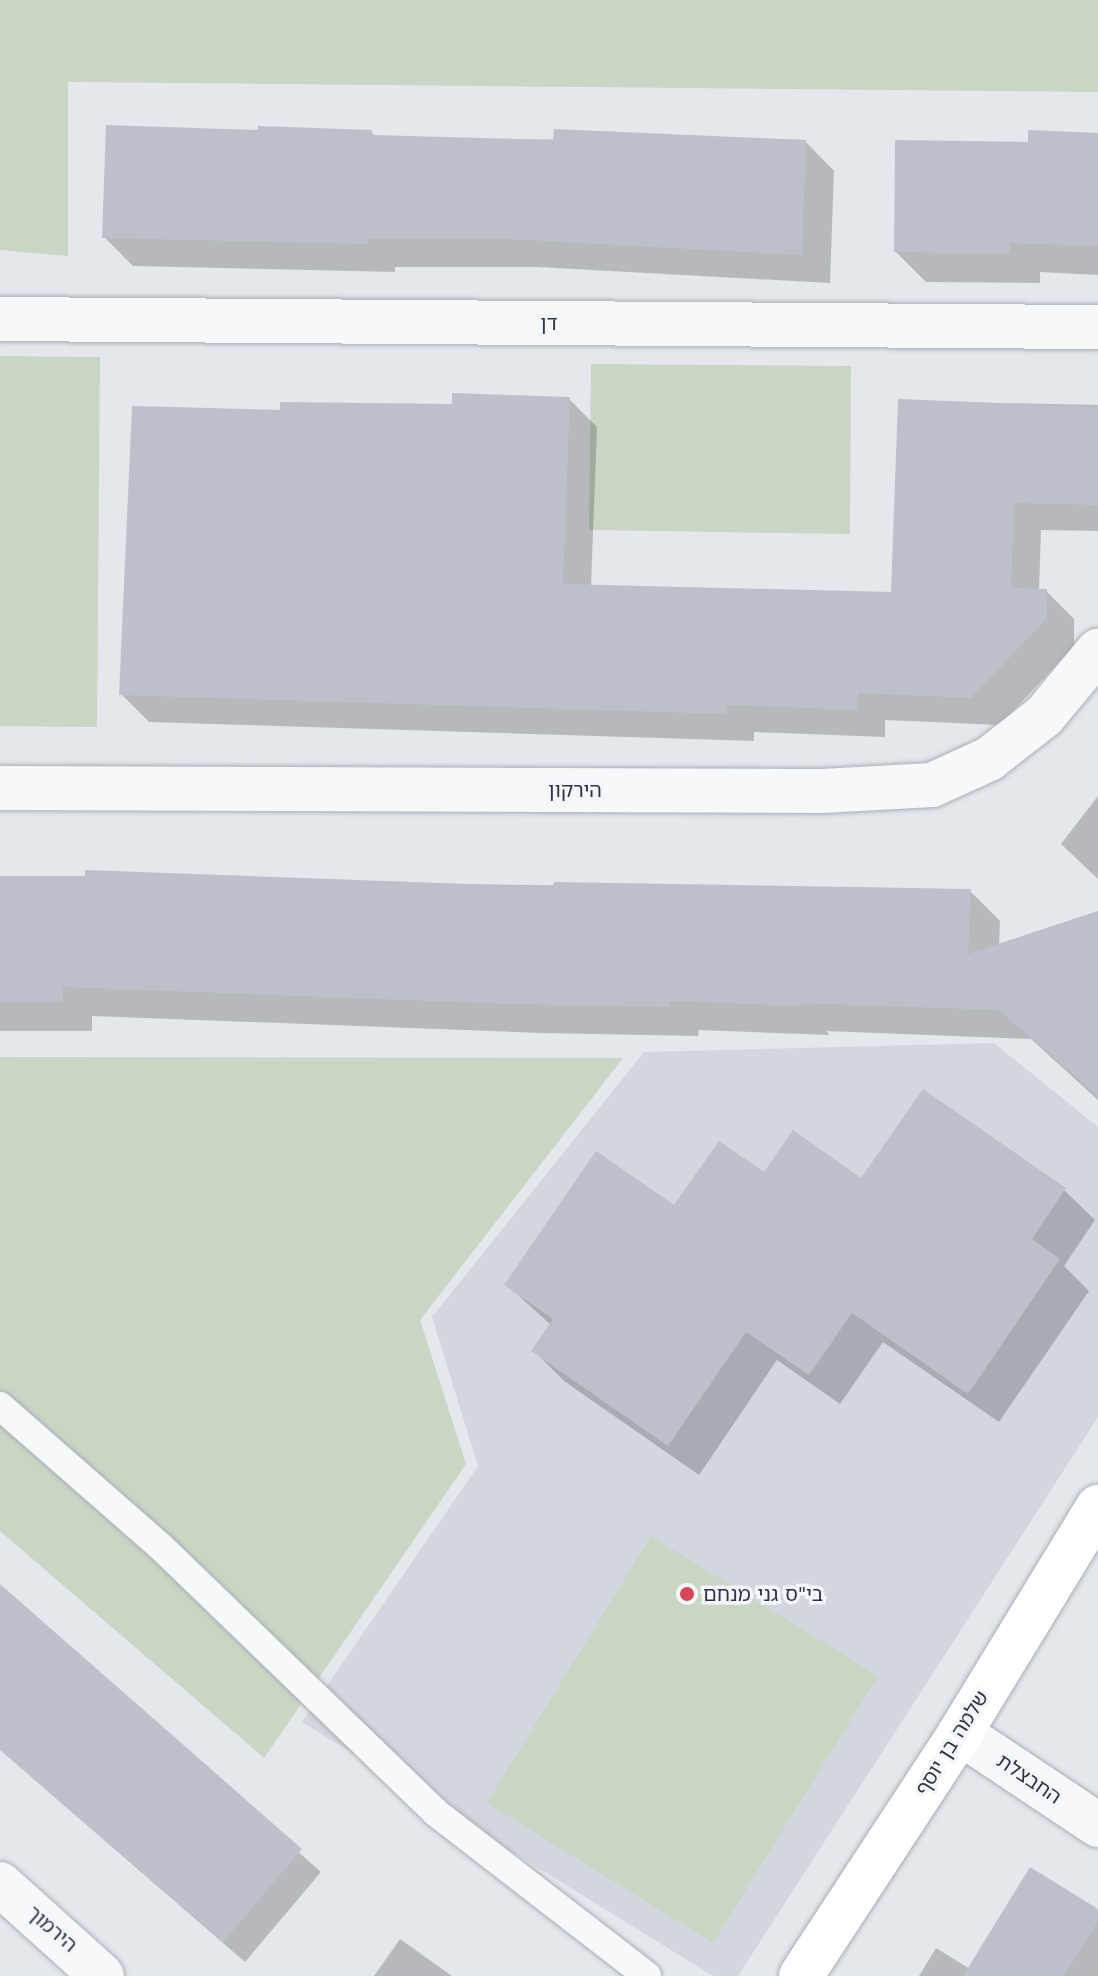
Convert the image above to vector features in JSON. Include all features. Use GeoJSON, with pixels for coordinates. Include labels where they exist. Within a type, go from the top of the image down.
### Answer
{"type":"FeatureCollection","features":[{"type":"Feature","properties":{"kind":"main road","name":"שלמה בן יוסף"},"geometry":{"type":"LineString","coordinates":[[801,1976],[960,1733],[1098,1507]]}},
{"type":"Feature","properties":{"kind":"street","name":"דן"},"geometry":{"type":"LineString","coordinates":[[0,319],[1098,327]]}},
{"type":"Feature","properties":{"kind":"street","name":"הירקון"},"geometry":{"type":"LineString","coordinates":[[0,788],[822,791],[932,785],[989,759],[1044,716],[1098,651]]}},
{"type":"Feature","properties":{"kind":"street","name":"החבצלת"},"geometry":{"type":"LineString","coordinates":[[960,1733],[1098,1825]]}},
{"type":"Feature","properties":{"kind":"street","name":"הירמוך"},"geometry":{"type":"LineString","coordinates":[[0,1884],[102,1976]]}},
{"type":"Feature","properties":{"kind":"lane"},"geometry":{"type":"LineString","coordinates":[[0,1406],[161,1547],[435,1812],[647,1976]]}},
{"type":"Feature","properties":{"kind":"shaded area","name":"בי\"ס גני מנחם"},"geometry":{"type":"Polygon","coordinates":[[[994,1043],[1098,1127],[1098,1417],[738,1976],[713,1976],[302,1722],[478,1466],[432,1317],[644,1052],[994,1043]]]}},
{"type":"Feature","properties":{"kind":"green space"},"geometry":{"type":"Polygon","coordinates":[[[0,0],[1098,0],[1098,92],[68,82],[68,256],[0,250],[0,0]]]}},
{"type":"Feature","properties":{"kind":"green space"},"geometry":{"type":"Polygon","coordinates":[[[0,356],[100,357],[97,727],[0,726],[0,356]]]}},
{"type":"Feature","properties":{"kind":"green space"},"geometry":{"type":"Polygon","coordinates":[[[591,364],[851,366],[850,534],[589,530],[591,364]]]}},
{"type":"Feature","properties":{"kind":"green space"},"geometry":{"type":"Polygon","coordinates":[[[0,1057],[623,1058],[420,1320],[466,1464],[264,1758],[0,1531],[0,1057]]]}},
{"type":"Feature","properties":{"kind":"green space"},"geometry":{"type":"Polygon","coordinates":[[[651,1536],[878,1676],[713,1943],[487,1803],[651,1536]]]}},
{"type":"Feature","properties":{"kind":"building"},"geometry":{"type":"Polygon","coordinates":[[[106,125],[258,130],[258,126],[372,130],[372,135],[553,140],[554,129],[806,140],[802,255],[507,239],[367,239],[367,244],[102,238],[106,125]]]}},
{"type":"Feature","properties":{"kind":"building"},"geometry":{"type":"Polygon","coordinates":[[[1028,130],[1098,133],[1098,246],[1010,243],[1010,254],[894,252],[895,140],[1028,142],[1028,130]]]}},
{"type":"Feature","properties":{"kind":"building"},"geometry":{"type":"Polygon","coordinates":[[[452,393],[570,397],[563,584],[891,592],[898,399],[1098,407],[1098,505],[1014,503],[1011,588],[1047,589],[1047,618],[971,698],[858,693],[857,710],[727,705],[727,714],[119,695],[132,406],[280,410],[280,402],[452,404],[452,393]]]}},
{"type":"Feature","properties":{"kind":"building"},"geometry":{"type":"Polygon","coordinates":[[[85,870],[553,887],[554,882],[971,889],[968,954],[1098,911],[1098,1096],[999,1010],[670,1001],[669,1007],[511,1004],[63,987],[63,1002],[0,1002],[0,876],[85,876],[85,870]]]}},
{"type":"Feature","properties":{"kind":"building"},"geometry":{"type":"Polygon","coordinates":[[[923,1089],[1066,1188],[1032,1239],[1060,1259],[968,1394],[852,1313],[809,1375],[746,1332],[668,1446],[531,1351],[553,1319],[504,1285],[596,1151],[674,1205],[719,1141],[764,1172],[793,1130],[861,1178],[923,1089]]]}},
{"type":"Feature","properties":{"kind":"building"},"geometry":{"type":"Polygon","coordinates":[[[0,1584],[302,1849],[223,1942],[0,1750],[0,1584]]]}},
{"type":"Feature","properties":{"kind":"building"},"geometry":{"type":"Polygon","coordinates":[[[1030,1867],[1098,1909],[1098,1921],[1064,1976],[963,1976],[1030,1867]]]}},
{"type":"Feature","properties":{"kind":"place","name":"בי\"ס גני מנחם"},"geometry":{"type":"Point","coordinates":[687,1594]}}]}
